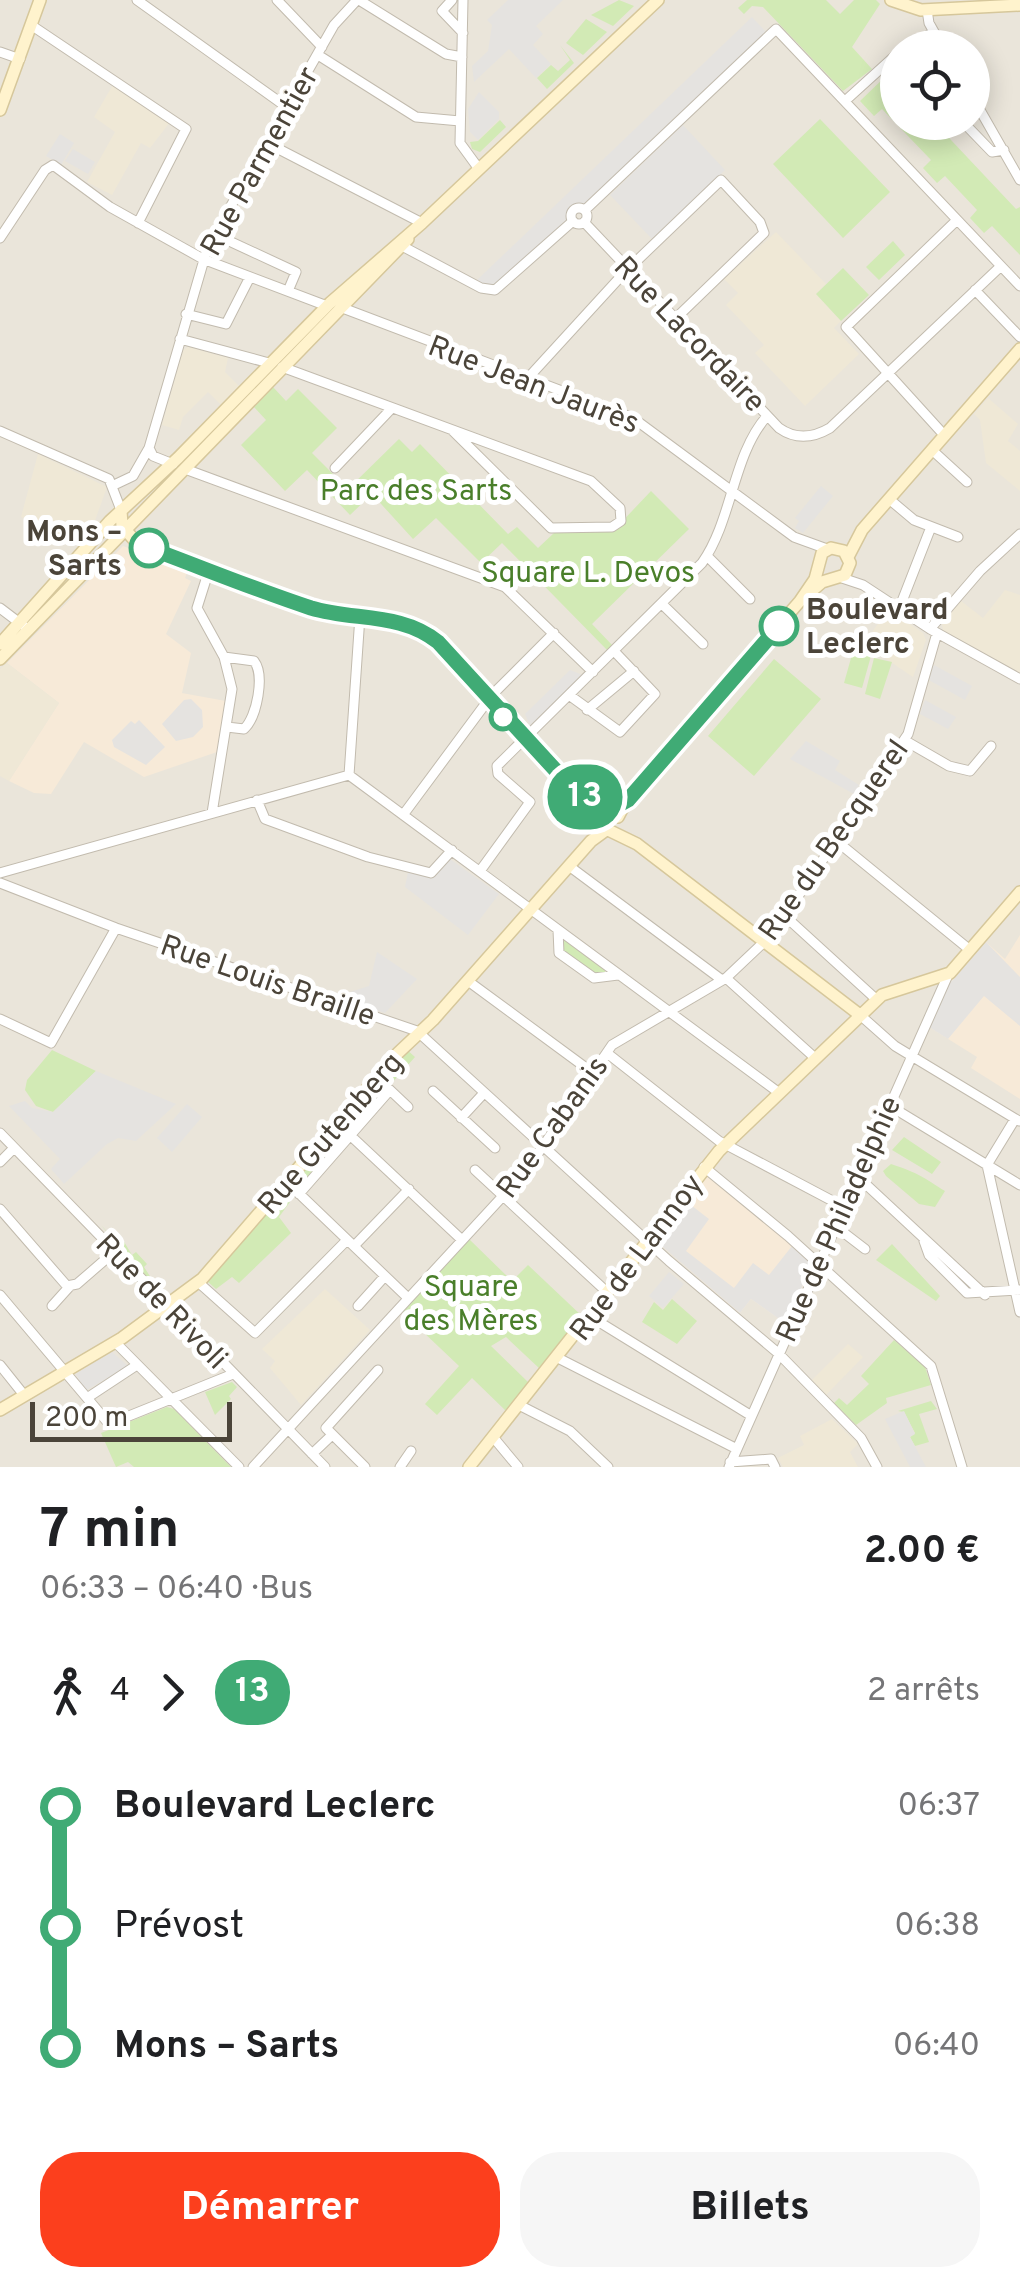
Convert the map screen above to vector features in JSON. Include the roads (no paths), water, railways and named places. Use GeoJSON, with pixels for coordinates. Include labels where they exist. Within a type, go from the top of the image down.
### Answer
{"type":"FeatureCollection","features":[{"type":"Feature","properties":{"kind":"street"},"geometry":{"type":"LineString","coordinates":[[0,110],[40,0]]}},
{"type":"Feature","properties":{"kind":"street"},"geometry":{"type":"LineString","coordinates":[[137,0],[288,108]]}},
{"type":"Feature","properties":{"kind":"street"},"geometry":{"type":"LineString","coordinates":[[277,0],[320,51],[416,117],[460,120]]}},
{"type":"Feature","properties":{"kind":"street"},"geometry":{"type":"LineString","coordinates":[[358,0],[450,56],[462,57]]}},
{"type":"Feature","properties":{"kind":"street","name":"Rue Parmentier"},"geometry":{"type":"LineString","coordinates":[[114,486],[133,476],[149,448],[186,314],[214,234],[320,51],[358,0]]}},
{"type":"Feature","properties":{"kind":"street"},"geometry":{"type":"LineString","coordinates":[[452,0],[442,10],[462,33]]}},
{"type":"Feature","properties":{"kind":"street"},"geometry":{"type":"LineString","coordinates":[[463,0],[461,148],[479,169]]}},
{"type":"Feature","properties":{"kind":"street"},"geometry":{"type":"LineString","coordinates":[[0,644],[25,626],[125,531],[179,466],[331,307],[658,0]]}},
{"type":"Feature","properties":{"kind":"street"},"geometry":{"type":"LineString","coordinates":[[891,0],[927,10],[1020,5]]}},
{"type":"Feature","properties":{"kind":"street"},"geometry":{"type":"LineString","coordinates":[[905,0],[954,0]]}},
{"type":"Feature","properties":{"kind":"street"},"geometry":{"type":"LineString","coordinates":[[927,10],[933,30]]}},
{"type":"Feature","properties":{"kind":"street"},"geometry":{"type":"LineString","coordinates":[[32,24],[186,129],[138,223]]}},
{"type":"Feature","properties":{"kind":"street"},"geometry":{"type":"LineString","coordinates":[[402,246],[480,288],[495,290],[578,222],[585,210],[776,28],[1020,286]]}},
{"type":"Feature","properties":{"kind":"street"},"geometry":{"type":"LineString","coordinates":[[0,52],[20,59]]}},
{"type":"Feature","properties":{"kind":"street"},"geometry":{"type":"LineString","coordinates":[[845,101],[880,69]]}},
{"type":"Feature","properties":{"kind":"street"},"geometry":{"type":"LineString","coordinates":[[990,126],[1020,180]]}},
{"type":"Feature","properties":{"kind":"street"},"geometry":{"type":"LineString","coordinates":[[980,140],[992,152],[1004,150]]}},
{"type":"Feature","properties":{"kind":"street"},"geometry":{"type":"LineString","coordinates":[[267,144],[422,223]]}},
{"type":"Feature","properties":{"kind":"street","name":"Rue Jean Jaurès"},"geometry":{"type":"LineString","coordinates":[[0,238],[51,165],[138,223],[203,259],[637,420],[800,541],[832,549]]}},
{"type":"Feature","properties":{"kind":"street"},"geometry":{"type":"LineString","coordinates":[[527,379],[628,269],[721,180],[760,222],[764,233],[675,319]]}},
{"type":"Feature","properties":{"kind":"street"},"geometry":{"type":"LineString","coordinates":[[945,436],[847,332],[847,324],[957,220]]}},
{"type":"Feature","properties":{"kind":"street","name":"Rue Lacordaire"},"geometry":{"type":"LineString","coordinates":[[578,222],[782,430],[802,437],[830,428],[887,374]]}},
{"type":"Feature","properties":{"kind":"street"},"geometry":{"type":"LineString","coordinates":[[331,307],[402,246],[422,223]]}},
{"type":"Feature","properties":{"kind":"street"},"geometry":{"type":"LineString","coordinates":[[214,234],[296,272],[288,291]]}},
{"type":"Feature","properties":{"kind":"street"},"geometry":{"type":"LineString","coordinates":[[887,374],[1001,266]]}},
{"type":"Feature","properties":{"kind":"street"},"geometry":{"type":"LineString","coordinates":[[186,314],[226,324],[250,277]]}},
{"type":"Feature","properties":{"kind":"street"},"geometry":{"type":"LineString","coordinates":[[975,290],[1020,337]]}},
{"type":"Feature","properties":{"kind":"street"},"geometry":{"type":"LineString","coordinates":[[180,339],[276,365],[594,482],[620,508],[620,523],[551,528],[453,431]]}},
{"type":"Feature","properties":{"kind":"street"},"geometry":{"type":"LineString","coordinates":[[800,601],[842,570],[862,530],[1020,350]]}},
{"type":"Feature","properties":{"kind":"street"},"geometry":{"type":"LineString","coordinates":[[336,468],[392,408]]}},
{"type":"Feature","properties":{"kind":"street"},"geometry":{"type":"LineString","coordinates":[[480,870],[530,802],[496,769],[707,556],[754,434],[767,416]]}},
{"type":"Feature","properties":{"kind":"street"},"geometry":{"type":"LineString","coordinates":[[0,431],[109,478],[125,531],[136,542],[314,608],[403,623],[430,636],[524,739],[637,844],[912,1055],[1018,1120],[988,1165],[1020,1312]]}},
{"type":"Feature","properties":{"kind":"street"},"geometry":{"type":"LineString","coordinates":[[486,463],[498,446]]}},
{"type":"Feature","properties":{"kind":"street"},"geometry":{"type":"LineString","coordinates":[[149,448],[153,456],[505,587],[593,672]]}},
{"type":"Feature","properties":{"kind":"street"},"geometry":{"type":"LineString","coordinates":[[932,450],[967,482]]}},
{"type":"Feature","properties":{"kind":"street"},"geometry":{"type":"LineString","coordinates":[[0,659],[121,510],[179,466]]}},
{"type":"Feature","properties":{"kind":"street"},"geometry":{"type":"LineString","coordinates":[[889,499],[914,520],[958,537]]}},
{"type":"Feature","properties":{"kind":"street"},"geometry":{"type":"LineString","coordinates":[[898,608],[931,527]]}},
{"type":"Feature","properties":{"kind":"street"},"geometry":{"type":"LineString","coordinates":[[800,601],[815,578],[818,564],[832,549],[862,530]]}},
{"type":"Feature","properties":{"kind":"street"},"geometry":{"type":"LineString","coordinates":[[933,631],[980,570],[1020,534]]}},
{"type":"Feature","properties":{"kind":"street"},"geometry":{"type":"LineString","coordinates":[[832,549],[842,570]]}},
{"type":"Feature","properties":{"kind":"street"},"geometry":{"type":"LineString","coordinates":[[707,556],[750,598]]}},
{"type":"Feature","properties":{"kind":"street"},"geometry":{"type":"LineString","coordinates":[[818,564],[842,570],[933,631],[1020,679]]}},
{"type":"Feature","properties":{"kind":"street"},"geometry":{"type":"LineString","coordinates":[[209,570],[198,608],[224,656],[232,689],[212,813]]}},
{"type":"Feature","properties":{"kind":"street","name":"Rue Gutenberg"},"geometry":{"type":"LineString","coordinates":[[0,1410],[115,1342],[198,1282],[531,910],[800,601]]}},
{"type":"Feature","properties":{"kind":"street"},"geometry":{"type":"LineString","coordinates":[[662,604],[703,644]]}},
{"type":"Feature","properties":{"kind":"street"},"geometry":{"type":"LineString","coordinates":[[0,608],[25,626]]}},
{"type":"Feature","properties":{"kind":"street"},"geometry":{"type":"LineString","coordinates":[[349,775],[360,616]]}},
{"type":"Feature","properties":{"kind":"street","name":"Rue du Becquerel"},"geometry":{"type":"LineString","coordinates":[[609,1049],[724,979],[765,943],[786,916],[834,839],[904,740],[933,631]]}},
{"type":"Feature","properties":{"kind":"street"},"geometry":{"type":"LineString","coordinates":[[403,815],[488,700],[554,632]]}},
{"type":"Feature","properties":{"kind":"street"},"geometry":{"type":"LineString","coordinates":[[569,695],[620,732],[655,696],[614,651]]}},
{"type":"Feature","properties":{"kind":"street"},"geometry":{"type":"LineString","coordinates":[[224,656],[254,662],[260,672],[252,721],[244,729],[227,727]]}},
{"type":"Feature","properties":{"kind":"street"},"geometry":{"type":"LineString","coordinates":[[587,710],[634,671]]}},
{"type":"Feature","properties":{"kind":"street"},"geometry":{"type":"LineString","coordinates":[[904,740],[950,766],[970,771],[991,746]]}},
{"type":"Feature","properties":{"kind":"street"},"geometry":{"type":"LineString","coordinates":[[0,873],[349,775]]}},
{"type":"Feature","properties":{"kind":"street"},"geometry":{"type":"LineString","coordinates":[[349,775],[778,1092]]}},
{"type":"Feature","properties":{"kind":"street"},"geometry":{"type":"LineString","coordinates":[[257,800],[267,820],[378,860],[431,872],[452,850]]}},
{"type":"Feature","properties":{"kind":"street"},"geometry":{"type":"LineString","coordinates":[[834,839],[970,950]]}},
{"type":"Feature","properties":{"kind":"street"},"geometry":{"type":"LineString","coordinates":[[569,866],[724,979],[814,1058]]}},
{"type":"Feature","properties":{"kind":"street","name":"Rue Louis Braille"},"geometry":{"type":"LineString","coordinates":[[2,889],[420,1033]]}},
{"type":"Feature","properties":{"kind":"street"},"geometry":{"type":"LineString","coordinates":[[786,916],[877,1000],[892,989],[950,973],[1020,892]]}},
{"type":"Feature","properties":{"kind":"street"},"geometry":{"type":"LineString","coordinates":[[0,1019],[52,1043],[116,928]]}},
{"type":"Feature","properties":{"kind":"street"},"geometry":{"type":"LineString","coordinates":[[558,930],[560,953],[582,970],[594,978],[618,974]]}},
{"type":"Feature","properties":{"kind":"street","name":"Rue de Philadelphie"},"geometry":{"type":"LineString","coordinates":[[729,1465],[950,973]]}},
{"type":"Feature","properties":{"kind":"street"},"geometry":{"type":"LineString","coordinates":[[468,981],[593,1073]]}},
{"type":"Feature","properties":{"kind":"street","name":"Rue de Lannoy"},"geometry":{"type":"LineString","coordinates":[[468,1467],[591,1318],[704,1167],[877,1000]]}},
{"type":"Feature","properties":{"kind":"street"},"geometry":{"type":"LineString","coordinates":[[420,1033],[646,1241],[778,1353],[861,1438],[877,1467]]}},
{"type":"Feature","properties":{"kind":"street"},"geometry":{"type":"LineString","coordinates":[[609,1049],[726,1144],[844,1207]]}},
{"type":"Feature","properties":{"kind":"street","name":"Rue Cabanis"},"geometry":{"type":"LineString","coordinates":[[253,1467],[503,1196],[544,1146],[609,1049]]}},
{"type":"Feature","properties":{"kind":"street","name":"Rue Gutenberg"},"geometry":{"type":"LineString","coordinates":[[300,1194],[390,1090],[408,1107]]}},
{"type":"Feature","properties":{"kind":"street"},"geometry":{"type":"LineString","coordinates":[[434,1091],[494,1148]]}},
{"type":"Feature","properties":{"kind":"street"},"geometry":{"type":"LineString","coordinates":[[461,1118],[484,1092]]}},
{"type":"Feature","properties":{"kind":"street"},"geometry":{"type":"LineString","coordinates":[[890,1106],[1020,1185]]}},
{"type":"Feature","properties":{"kind":"street","name":"Rue de Rivoli"},"geometry":{"type":"LineString","coordinates":[[0,1133],[325,1467]]}},
{"type":"Feature","properties":{"kind":"street"},"geometry":{"type":"LineString","coordinates":[[352,1136],[462,1240]]}},
{"type":"Feature","properties":{"kind":"street"},"geometry":{"type":"LineString","coordinates":[[0,1162],[14,1148]]}},
{"type":"Feature","properties":{"kind":"street"},"geometry":{"type":"LineString","coordinates":[[704,1167],[819,1263],[931,1366],[962,1467]]}},
{"type":"Feature","properties":{"kind":"street"},"geometry":{"type":"LineString","coordinates":[[475,1170],[608,1294]]}},
{"type":"Feature","properties":{"kind":"street"},"geometry":{"type":"LineString","coordinates":[[858,1176],[924,1242],[929,1254],[967,1293],[1018,1290]]}},
{"type":"Feature","properties":{"kind":"street"},"geometry":{"type":"LineString","coordinates":[[287,1182],[407,1297]]}},
{"type":"Feature","properties":{"kind":"street"},"geometry":{"type":"LineString","coordinates":[[198,1282],[256,1334],[409,1189]]}},
{"type":"Feature","properties":{"kind":"street"},"geometry":{"type":"LineString","coordinates":[[0,1209],[60,1282],[70,1286]]}},
{"type":"Feature","properties":{"kind":"street"},"geometry":{"type":"LineString","coordinates":[[836,1226],[865,1249]]}},
{"type":"Feature","properties":{"kind":"street"},"geometry":{"type":"LineString","coordinates":[[52,1306],[70,1286],[114,1252]]}},
{"type":"Feature","properties":{"kind":"street"},"geometry":{"type":"LineString","coordinates":[[358,1306],[385,1276]]}},
{"type":"Feature","properties":{"kind":"street"},"geometry":{"type":"LineString","coordinates":[[0,1295],[108,1424],[233,1374]]}},
{"type":"Feature","properties":{"kind":"street"},"geometry":{"type":"LineString","coordinates":[[591,1318],[750,1415]]}},
{"type":"Feature","properties":{"kind":"street"},"geometry":{"type":"LineString","coordinates":[[115,1342],[239,1467]]}},
{"type":"Feature","properties":{"kind":"street"},"geometry":{"type":"LineString","coordinates":[[558,1358],[735,1448]]}},
{"type":"Feature","properties":{"kind":"street"},"geometry":{"type":"LineString","coordinates":[[0,1365],[24,1395]]}},
{"type":"Feature","properties":{"kind":"street"},"geometry":{"type":"LineString","coordinates":[[87,1398],[137,1365]]}},
{"type":"Feature","properties":{"kind":"street"},"geometry":{"type":"LineString","coordinates":[[365,1467],[326,1428],[378,1370]]}},
{"type":"Feature","properties":{"kind":"street"},"geometry":{"type":"LineString","coordinates":[[519,1405],[570,1431],[608,1467]]}},
{"type":"Feature","properties":{"kind":"street"},"geometry":{"type":"LineString","coordinates":[[312,1454],[332,1435]]}},
{"type":"Feature","properties":{"kind":"street"},"geometry":{"type":"LineString","coordinates":[[493,1437],[518,1467]]}},
{"type":"Feature","properties":{"kind":"street"},"geometry":{"type":"LineString","coordinates":[[400,1467],[410,1450]]}},
{"type":"Feature","properties":{"kind":"street"},"geometry":{"type":"LineString","coordinates":[[716,1467],[771,1459],[775,1467]]}},
{"type":"Feature","properties":{"kind":"place","name":"Mons – Sarts"},"geometry":{"type":"Point","coordinates":[149,548]}},
{"type":"Feature","properties":{"kind":"place","name":"Boulevard Leclerc"},"geometry":{"type":"Point","coordinates":[779,626]}},
{"type":"Feature","properties":{"kind":"park label","name":"Parc des Sarts"},"geometry":{"type":"Point","coordinates":[416,490]}},
{"type":"Feature","properties":{"kind":"park label","name":"Square L. Devos"},"geometry":{"type":"Point","coordinates":[588,572]}},
{"type":"Feature","properties":{"kind":"park label","name":"Square des Mères"},"geometry":{"type":"Point","coordinates":[471,1303]}}]}
